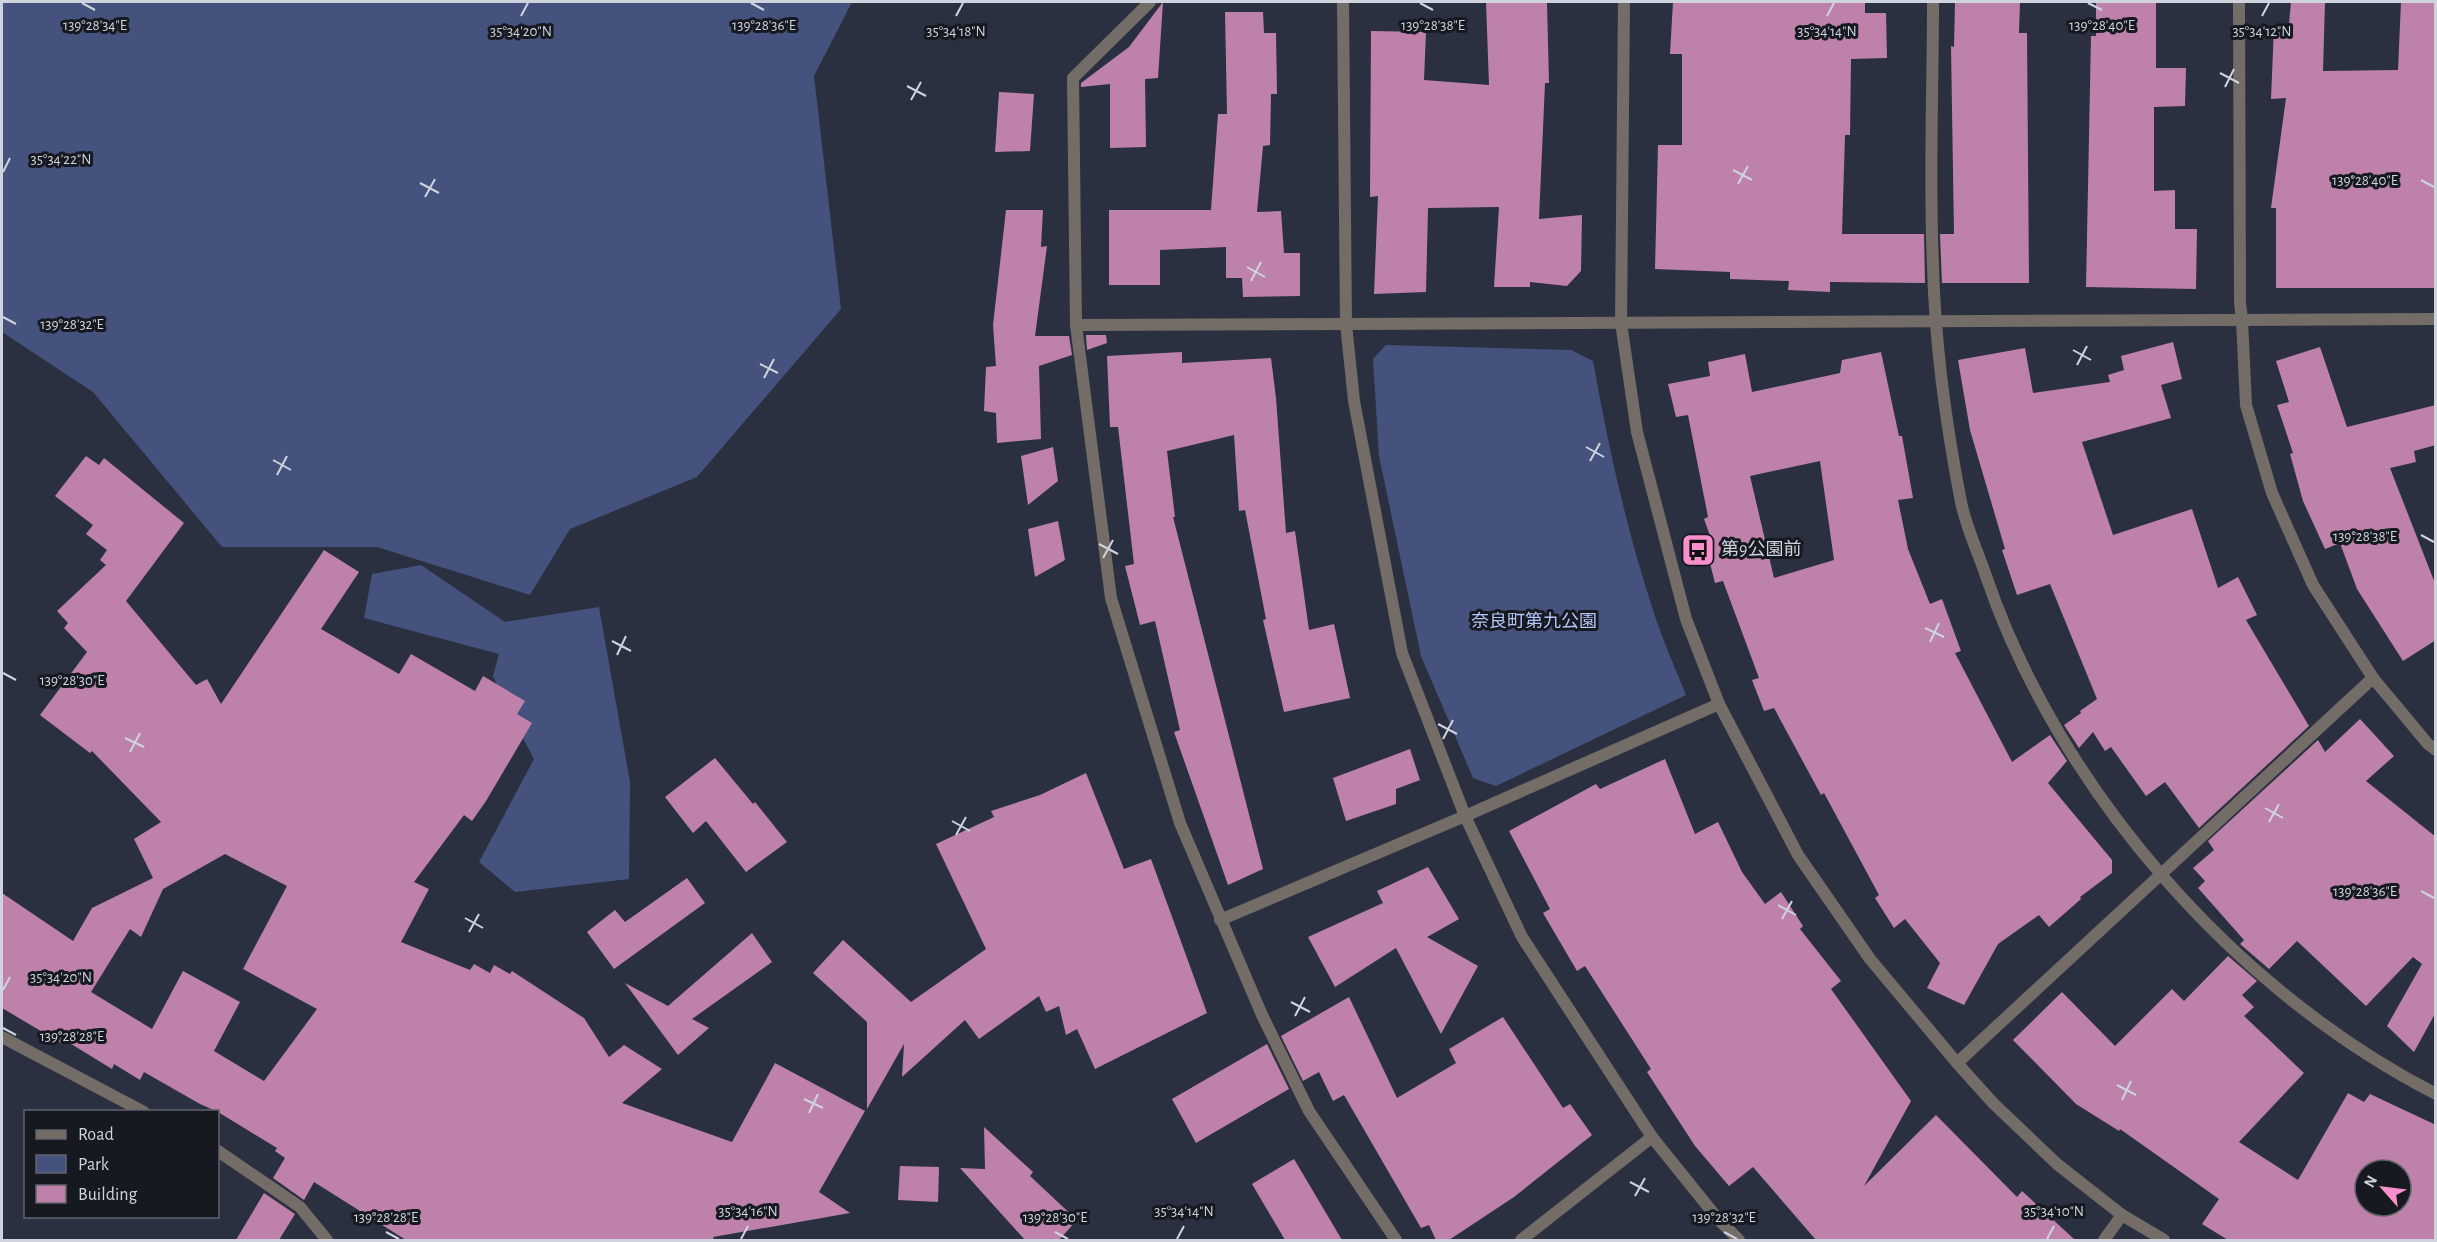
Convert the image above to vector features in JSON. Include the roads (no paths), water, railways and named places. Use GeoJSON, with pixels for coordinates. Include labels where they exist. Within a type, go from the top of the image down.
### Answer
{"type":"FeatureCollection","features":[{"type":"Feature","properties":{"kind":"street"},"geometry":{"type":"LineString","coordinates":[[1150,2],[1073,78],[1076,325],[1111,598],[1180,823],[1262,1015],[1310,1111],[1396,1240]]}},
{"type":"Feature","properties":{"kind":"street"},"geometry":{"type":"LineString","coordinates":[[1344,2],[1346,324],[1354,400],[1402,653],[1465,816],[1522,937],[1652,1137],[1718,1219],[1738,1240]]}},
{"type":"Feature","properties":{"kind":"street"},"geometry":{"type":"LineString","coordinates":[[1624,2],[1621,323],[1637,432],[1686,619],[1719,704],[1798,855],[1870,958],[1957,1063],[1993,1103],[2057,1164],[2122,1215],[2164,1240]]}},
{"type":"Feature","properties":{"kind":"street"},"geometry":{"type":"LineString","coordinates":[[1933,2],[1932,265],[1936,321],[1945,404],[1962,506],[1999,615],[2042,704],[2094,787],[2160,874],[2260,976],[2386,1069],[2436,1094]]}},
{"type":"Feature","properties":{"kind":"street"},"geometry":{"type":"LineString","coordinates":[[2239,2],[2240,303],[2246,405],[2272,494],[2313,585],[2373,678],[2428,744],[2436,750]]}},
{"type":"Feature","properties":{"kind":"street"},"geometry":{"type":"LineString","coordinates":[[1076,325],[2436,319]]}},
{"type":"Feature","properties":{"kind":"street"},"geometry":{"type":"LineString","coordinates":[[1957,1063],[2373,678]]}},
{"type":"Feature","properties":{"kind":"street"},"geometry":{"type":"LineString","coordinates":[[1220,920],[1465,816],[1719,704]]}},
{"type":"Feature","properties":{"kind":"street"},"geometry":{"type":"LineString","coordinates":[[2,1036],[140,1110]]}},
{"type":"Feature","properties":{"kind":"street"},"geometry":{"type":"LineString","coordinates":[[1521,1240],[1652,1137]]}},
{"type":"Feature","properties":{"kind":"street"},"geometry":{"type":"LineString","coordinates":[[219,1152],[300,1207],[327,1240]]}},
{"type":"Feature","properties":{"kind":"street"},"geometry":{"type":"LineString","coordinates":[[2104,1240],[2122,1215]]}},
{"type":"Feature","properties":{"kind":"place","name":"第9公園前"},"geometry":{"type":"Point","coordinates":[1698,550]}},
{"type":"Feature","properties":{"kind":"park label","name":"奈良町第九公園"},"geometry":{"type":"Point","coordinates":[1534,622]}}]}
